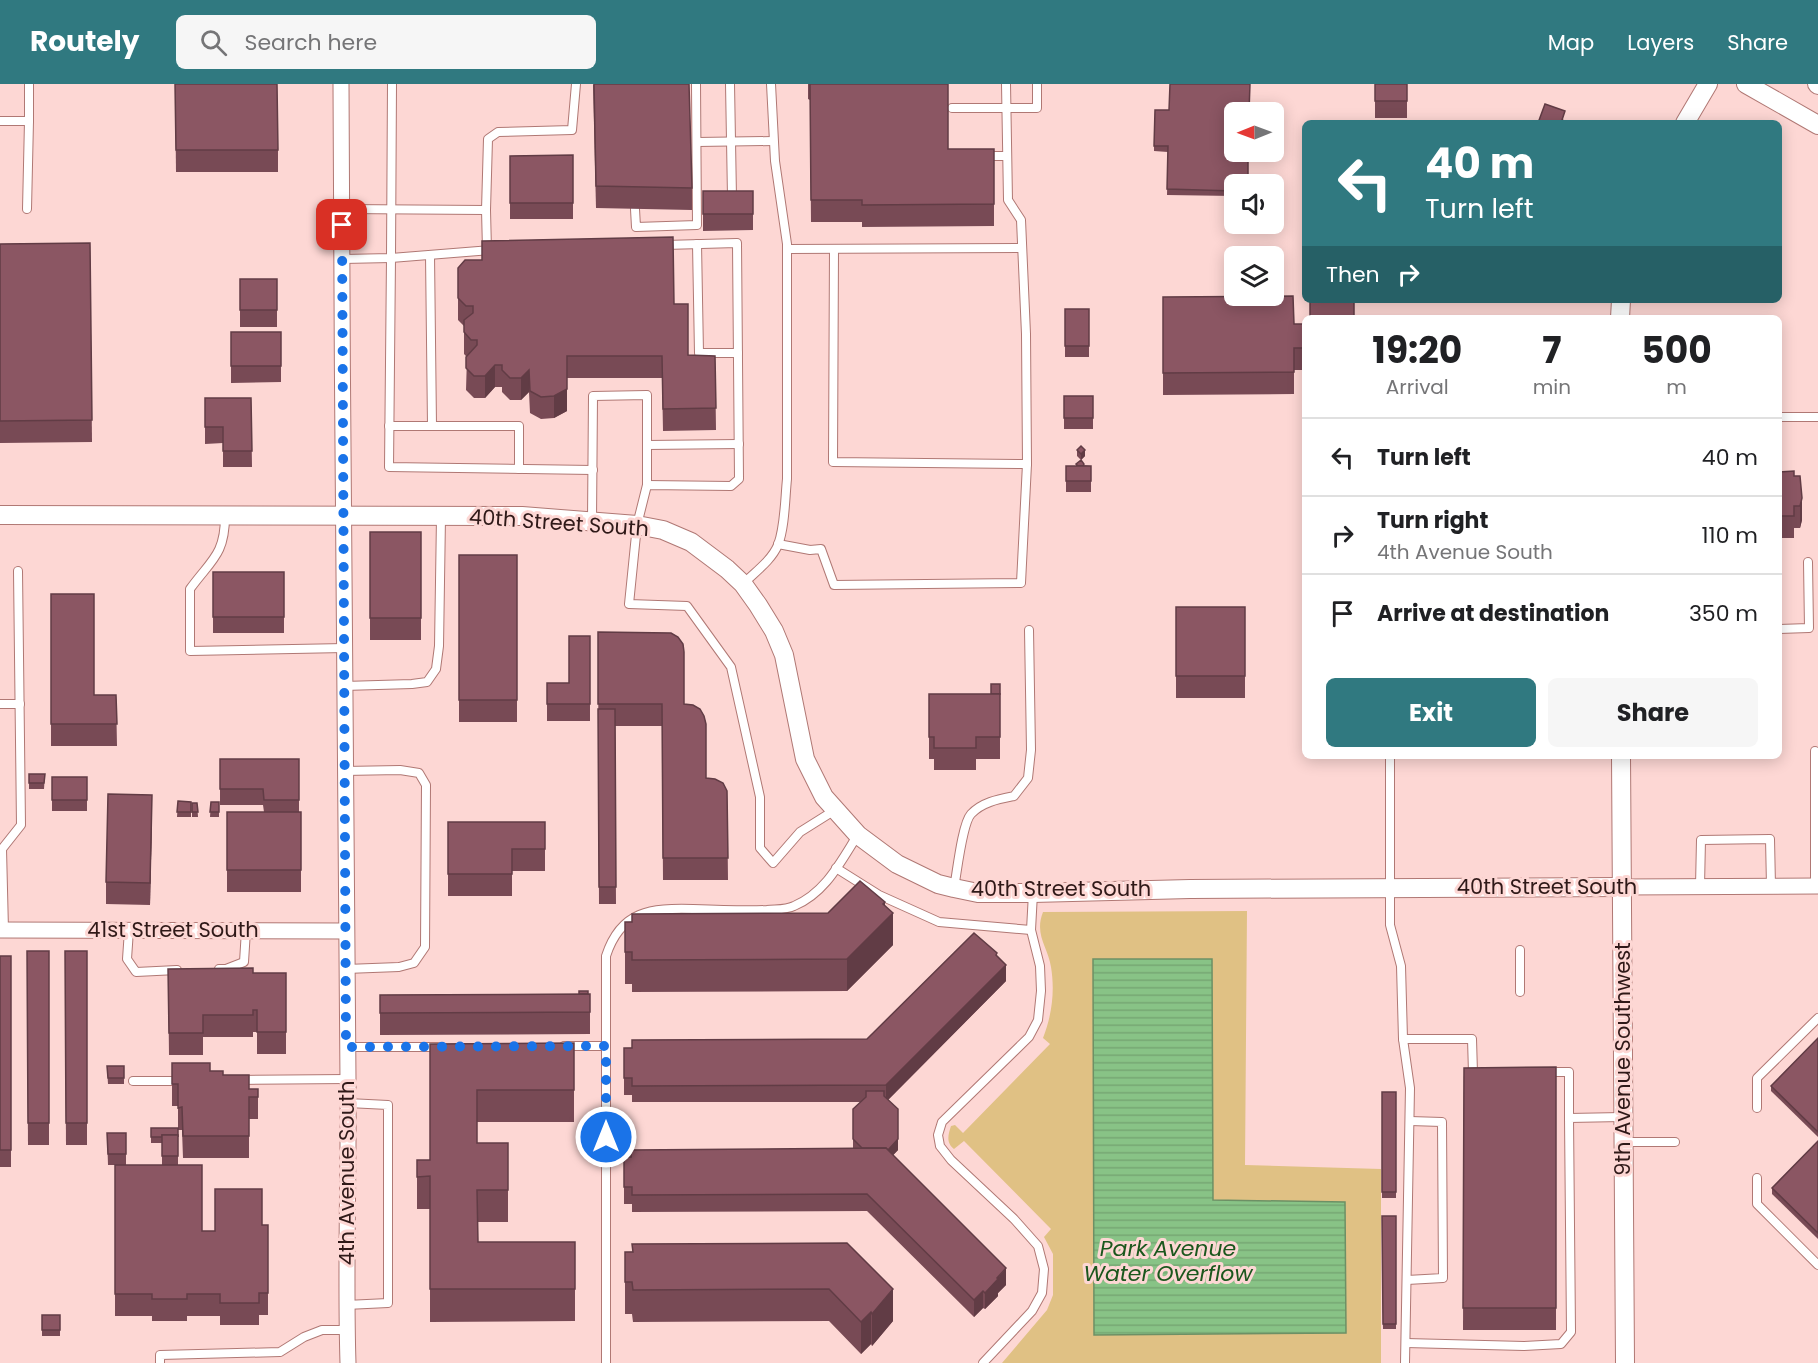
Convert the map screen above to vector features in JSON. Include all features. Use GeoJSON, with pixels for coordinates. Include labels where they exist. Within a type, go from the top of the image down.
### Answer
{"type":"FeatureCollection","features":[{"type":"Feature","properties":{"kind":"street","name":"4th Avenue South"},"geometry":{"type":"LineString","coordinates":[[341,84],[348,1363]]}},
{"type":"Feature","properties":{"kind":"street"},"geometry":{"type":"LineString","coordinates":[[1686,120],[1708,84]]}},
{"type":"Feature","properties":{"kind":"street"},"geometry":{"type":"LineString","coordinates":[[1746,84],[1818,124]]}},
{"type":"Feature","properties":{"kind":"street","name":"40th Street South"},"geometry":{"type":"LineString","coordinates":[[0,515],[522,516],[637,525],[663,530],[691,542],[727,569],[743,584],[774,631],[784,655],[805,759],[824,797],[835,810],[858,835],[897,864],[938,884],[978,893],[1190,889],[1816,886]]}},
{"type":"Feature","properties":{"kind":"street","name":"9th Avenue Southwest"},"geometry":{"type":"LineString","coordinates":[[1621,759],[1626,1363]]}},
{"type":"Feature","properties":{"kind":"street","name":"41st Street South"},"geometry":{"type":"LineString","coordinates":[[2,930],[346,931]]}},
{"type":"Feature","properties":{"kind":"lane"},"geometry":{"type":"LineString","coordinates":[[27,209],[29,84]]}},
{"type":"Feature","properties":{"kind":"lane"},"geometry":{"type":"LineString","coordinates":[[392,84],[389,467],[593,470]]}},
{"type":"Feature","properties":{"kind":"lane"},"geometry":{"type":"LineString","coordinates":[[487,250],[488,139],[498,132],[572,130],[576,84]]}},
{"type":"Feature","properties":{"kind":"lane"},"geometry":{"type":"LineString","coordinates":[[635,209],[636,226],[697,225],[696,84]]}},
{"type":"Feature","properties":{"kind":"lane"},"geometry":{"type":"LineString","coordinates":[[730,84],[732,197]]}},
{"type":"Feature","properties":{"kind":"lane"},"geometry":{"type":"LineString","coordinates":[[743,584],[767,561],[778,544],[787,479],[787,249],[773,141],[771,84]]}},
{"type":"Feature","properties":{"kind":"lane"},"geometry":{"type":"LineString","coordinates":[[778,544],[810,550],[821,549],[834,585],[1021,583],[1027,464],[1026,334],[1021,220],[1008,200],[1006,84]]}},
{"type":"Feature","properties":{"kind":"lane"},"geometry":{"type":"LineString","coordinates":[[952,108],[1037,108],[1037,84]]}},
{"type":"Feature","properties":{"kind":"lane"},"geometry":{"type":"LineString","coordinates":[[0,121],[29,121]]}},
{"type":"Feature","properties":{"kind":"lane"},"geometry":{"type":"LineString","coordinates":[[697,142],[773,141]]}},
{"type":"Feature","properties":{"kind":"lane"},"geometry":{"type":"LineString","coordinates":[[975,157],[1007,156]]}},
{"type":"Feature","properties":{"kind":"lane"},"geometry":{"type":"LineString","coordinates":[[342,209],[486,210]]}},
{"type":"Feature","properties":{"kind":"lane"},"geometry":{"type":"LineString","coordinates":[[647,485],[731,486],[739,479],[737,243],[662,245]]}},
{"type":"Feature","properties":{"kind":"lane"},"geometry":{"type":"LineString","coordinates":[[697,244],[699,353],[738,353]]}},
{"type":"Feature","properties":{"kind":"lane"},"geometry":{"type":"LineString","coordinates":[[787,249],[1022,248]]}},
{"type":"Feature","properties":{"kind":"lane"},"geometry":{"type":"LineString","coordinates":[[834,249],[834,462],[1027,464]]}},
{"type":"Feature","properties":{"kind":"lane"},"geometry":{"type":"LineString","coordinates":[[343,259],[498,250]]}},
{"type":"Feature","properties":{"kind":"lane"},"geometry":{"type":"LineString","coordinates":[[430,255],[432,426]]}},
{"type":"Feature","properties":{"kind":"lane"},"geometry":{"type":"LineString","coordinates":[[592,521],[593,396],[647,395],[647,485],[637,525],[629,604],[687,606],[732,667],[760,797],[760,848],[773,863],[800,832],[835,810]]}},
{"type":"Feature","properties":{"kind":"lane"},"geometry":{"type":"LineString","coordinates":[[1782,417],[1818,417]]}},
{"type":"Feature","properties":{"kind":"lane"},"geometry":{"type":"LineString","coordinates":[[389,426],[519,426],[519,469]]}},
{"type":"Feature","properties":{"kind":"lane"},"geometry":{"type":"LineString","coordinates":[[647,445],[739,444]]}},
{"type":"Feature","properties":{"kind":"lane"},"geometry":{"type":"LineString","coordinates":[[225,515],[222,547],[190,589],[190,651],[345,648]]}},
{"type":"Feature","properties":{"kind":"lane"},"geometry":{"type":"LineString","coordinates":[[344,686],[427,682],[435,669],[439,646],[441,516]]}},
{"type":"Feature","properties":{"kind":"lane"},"geometry":{"type":"LineString","coordinates":[[1782,629],[1809,628],[1808,562]]}},
{"type":"Feature","properties":{"kind":"lane"},"geometry":{"type":"LineString","coordinates":[[2,930],[2,849],[21,825],[18,571]]}},
{"type":"Feature","properties":{"kind":"lane"},"geometry":{"type":"LineString","coordinates":[[954,888],[962,838],[970,814],[991,800],[1014,796],[1028,778],[1031,750],[1029,630]]}},
{"type":"Feature","properties":{"kind":"lane"},"geometry":{"type":"LineString","coordinates":[[0,704],[20,704]]}},
{"type":"Feature","properties":{"kind":"lane"},"geometry":{"type":"LineString","coordinates":[[1815,751],[1816,886]]}},
{"type":"Feature","properties":{"kind":"lane"},"geometry":{"type":"LineString","coordinates":[[1390,759],[1390,925],[1401,966],[1403,1039],[1410,1088],[1406,1363]]}},
{"type":"Feature","properties":{"kind":"lane"},"geometry":{"type":"LineString","coordinates":[[344,771],[400,770],[419,773],[426,785],[425,947],[414,963],[399,968],[346,969]]}},
{"type":"Feature","properties":{"kind":"lane"},"geometry":{"type":"LineString","coordinates":[[606,1363],[606,956],[610,944],[618,930],[630,919],[646,911],[791,908],[806,901],[824,886],[858,835]]}},
{"type":"Feature","properties":{"kind":"lane"},"geometry":{"type":"LineString","coordinates":[[1700,886],[1701,840],[1770,840],[1771,886]]}},
{"type":"Feature","properties":{"kind":"lane"},"geometry":{"type":"LineString","coordinates":[[836,868],[879,895],[939,922],[1030,930]]}},
{"type":"Feature","properties":{"kind":"lane"},"geometry":{"type":"LineString","coordinates":[[983,1363],[1032,1311],[1042,1293],[1044,1269],[1038,1246],[1014,1219],[951,1160],[940,1146],[938,1135],[942,1122],[1029,1036],[1038,1020],[1041,991],[1040,966],[1030,930],[1033,893]]}},
{"type":"Feature","properties":{"kind":"lane"},"geometry":{"type":"LineString","coordinates":[[129,930],[127,959],[136,972],[181,970]]}},
{"type":"Feature","properties":{"kind":"lane"},"geometry":{"type":"LineString","coordinates":[[214,969],[226,969],[244,962],[246,930]]}},
{"type":"Feature","properties":{"kind":"lane"},"geometry":{"type":"LineString","coordinates":[[1520,950],[1520,992]]}},
{"type":"Feature","properties":{"kind":"lane"},"geometry":{"type":"LineString","coordinates":[[1757,1108],[1757,1078],[1818,1018]]}},
{"type":"Feature","properties":{"kind":"lane"},"geometry":{"type":"LineString","coordinates":[[1403,1039],[1472,1039],[1473,1073],[1485,1073]]}},
{"type":"Feature","properties":{"kind":"lane"},"geometry":{"type":"LineString","coordinates":[[559,1046],[606,1046]]}},
{"type":"Feature","properties":{"kind":"lane"},"geometry":{"type":"LineString","coordinates":[[346,1047],[452,1047]]}},
{"type":"Feature","properties":{"kind":"lane"},"geometry":{"type":"LineString","coordinates":[[1406,1344],[1524,1346],[1561,1344],[1571,1332],[1569,1072],[1533,1072]]}},
{"type":"Feature","properties":{"kind":"lane"},"geometry":{"type":"LineString","coordinates":[[237,1080],[348,1079]]}},
{"type":"Feature","properties":{"kind":"lane"},"geometry":{"type":"LineString","coordinates":[[133,1081],[191,1080]]}},
{"type":"Feature","properties":{"kind":"lane"},"geometry":{"type":"LineString","coordinates":[[346,1305],[388,1303],[388,1105],[348,1103]]}},
{"type":"Feature","properties":{"kind":"lane"},"geometry":{"type":"LineString","coordinates":[[1569,1118],[1624,1117]]}},
{"type":"Feature","properties":{"kind":"lane"},"geometry":{"type":"LineString","coordinates":[[1407,1280],[1443,1278],[1442,1122],[1410,1121]]}},
{"type":"Feature","properties":{"kind":"lane"},"geometry":{"type":"LineString","coordinates":[[1624,1142],[1675,1142]]}},
{"type":"Feature","properties":{"kind":"lane"},"geometry":{"type":"LineString","coordinates":[[1757,1178],[1757,1204],[1818,1265]]}},
{"type":"Feature","properties":{"kind":"lane"},"geometry":{"type":"LineString","coordinates":[[160,1363],[160,1355],[279,1352],[304,1337],[322,1330],[347,1330]]}},
{"type":"Feature","properties":{"kind":"shaded area"},"geometry":{"type":"Polygon","coordinates":[[[1247,911],[1245,1165],[1381,1169],[1381,1363],[1002,1363],[1047,1310],[1053,1295],[1053,1254],[1044,1237],[1051,1229],[964,1141],[954,1149],[950,1144],[949,1136],[951,1126],[955,1125],[963,1133],[1050,1044],[1043,1038],[1051,1012],[1053,985],[1040,927],[1043,912],[1247,911]]]}},
{"type":"Feature","properties":{"kind":"water","name":"Park Avenue Water Overflow"},"geometry":{"type":"Polygon","coordinates":[[[1093,959],[1212,959],[1213,1200],[1345,1202],[1346,1333],[1094,1335],[1093,959]]]}},
{"type":"Feature","properties":{"kind":"building"},"geometry":{"type":"Polygon","coordinates":[[[175,84],[277,84],[278,150],[176,150],[175,84]]]}},
{"type":"Feature","properties":{"kind":"building"},"geometry":{"type":"Polygon","coordinates":[[[594,84],[689,84],[692,188],[596,186],[594,84]]]}},
{"type":"Feature","properties":{"kind":"building"},"geometry":{"type":"Polygon","coordinates":[[[810,84],[948,84],[948,149],[994,149],[994,204],[862,205],[862,200],[811,200],[810,84]]]}},
{"type":"Feature","properties":{"kind":"building"},"geometry":{"type":"Polygon","coordinates":[[[1170,84],[1250,84],[1249,102],[1224,102],[1224,162],[1248,162],[1248,174],[1224,174],[1224,191],[1167,189],[1168,146],[1154,146],[1155,110],[1169,110],[1170,84]]]}},
{"type":"Feature","properties":{"kind":"building"},"geometry":{"type":"Polygon","coordinates":[[[1375,84],[1407,84],[1407,101],[1375,101],[1375,84]]]}},
{"type":"Feature","properties":{"kind":"building"},"geometry":{"type":"Polygon","coordinates":[[[1545,104],[1565,111],[1562,120],[1539,120],[1545,104]]]}},
{"type":"Feature","properties":{"kind":"building"},"geometry":{"type":"Polygon","coordinates":[[[573,155],[573,203],[510,203],[510,156],[573,155]]]}},
{"type":"Feature","properties":{"kind":"building"},"geometry":{"type":"Polygon","coordinates":[[[703,191],[753,191],[753,214],[703,214],[703,191]]]}},
{"type":"Feature","properties":{"kind":"building"},"geometry":{"type":"Polygon","coordinates":[[[673,237],[674,304],[688,304],[688,355],[715,356],[716,408],[663,409],[662,356],[567,356],[567,389],[554,396],[541,397],[530,391],[529,370],[521,378],[510,378],[502,370],[502,365],[495,365],[485,376],[474,376],[466,368],[466,357],[477,345],[477,340],[471,340],[464,332],[464,320],[473,313],[473,306],[466,306],[458,298],[458,268],[465,260],[482,260],[482,241],[673,237]]]}},
{"type":"Feature","properties":{"kind":"building"},"geometry":{"type":"Polygon","coordinates":[[[90,243],[92,420],[0,421],[0,244],[90,243]]]}},
{"type":"Feature","properties":{"kind":"building"},"geometry":{"type":"Polygon","coordinates":[[[240,279],[277,279],[277,310],[240,310],[240,279]]]}},
{"type":"Feature","properties":{"kind":"building"},"geometry":{"type":"Polygon","coordinates":[[[1284,296],[1293,296],[1294,324],[1302,324],[1302,348],[1294,348],[1294,372],[1163,373],[1163,297],[1224,297],[1224,306],[1284,306],[1284,296]]]}},
{"type":"Feature","properties":{"kind":"building"},"geometry":{"type":"Polygon","coordinates":[[[1310,303],[1354,303],[1354,315],[1310,315],[1310,303]]]}},
{"type":"Feature","properties":{"kind":"building"},"geometry":{"type":"Polygon","coordinates":[[[1065,309],[1089,309],[1089,346],[1065,346],[1065,309]]]}},
{"type":"Feature","properties":{"kind":"building"},"geometry":{"type":"Polygon","coordinates":[[[231,332],[281,332],[281,366],[231,366],[231,332]]]}},
{"type":"Feature","properties":{"kind":"building"},"geometry":{"type":"Polygon","coordinates":[[[1064,396],[1093,396],[1093,418],[1064,418],[1064,396]]]}},
{"type":"Feature","properties":{"kind":"building"},"geometry":{"type":"Polygon","coordinates":[[[205,398],[251,398],[252,451],[223,451],[223,427],[205,427],[205,398]]]}},
{"type":"Feature","properties":{"kind":"building"},"geometry":{"type":"Polygon","coordinates":[[[1081,446],[1085,450],[1081,454],[1077,450],[1081,446]]]}},
{"type":"Feature","properties":{"kind":"building"},"geometry":{"type":"Polygon","coordinates":[[[1081,460],[1083,466],[1078,466],[1076,464],[1081,460]]]}},
{"type":"Feature","properties":{"kind":"building"},"geometry":{"type":"Polygon","coordinates":[[[1066,466],[1091,466],[1091,481],[1066,481],[1066,466]]]}},
{"type":"Feature","properties":{"kind":"building"},"geometry":{"type":"Polygon","coordinates":[[[1794,471],[1794,476],[1800,476],[1802,498],[1800,506],[1794,506],[1794,516],[1782,516],[1782,472],[1794,471]]]}},
{"type":"Feature","properties":{"kind":"building"},"geometry":{"type":"Polygon","coordinates":[[[370,532],[421,532],[421,618],[370,618],[370,532]]]}},
{"type":"Feature","properties":{"kind":"building"},"geometry":{"type":"Polygon","coordinates":[[[459,555],[517,555],[517,700],[459,700],[459,555]]]}},
{"type":"Feature","properties":{"kind":"building"},"geometry":{"type":"Polygon","coordinates":[[[213,572],[284,572],[284,617],[213,617],[213,572]]]}},
{"type":"Feature","properties":{"kind":"building"},"geometry":{"type":"Polygon","coordinates":[[[51,594],[94,594],[94,695],[116,695],[117,724],[51,724],[51,594]]]}},
{"type":"Feature","properties":{"kind":"building"},"geometry":{"type":"Polygon","coordinates":[[[1176,607],[1245,607],[1245,676],[1176,676],[1176,607]]]}},
{"type":"Feature","properties":{"kind":"building"},"geometry":{"type":"Polygon","coordinates":[[[598,632],[671,633],[683,644],[684,704],[700,709],[704,716],[706,778],[723,783],[727,791],[728,858],[663,858],[662,704],[598,704],[598,632]]]}},
{"type":"Feature","properties":{"kind":"building"},"geometry":{"type":"Polygon","coordinates":[[[569,636],[590,636],[590,704],[547,704],[547,683],[569,683],[569,636]]]}},
{"type":"Feature","properties":{"kind":"building"},"geometry":{"type":"Polygon","coordinates":[[[991,684],[1000,684],[1000,694],[991,694],[991,684]]]}},
{"type":"Feature","properties":{"kind":"building"},"geometry":{"type":"Polygon","coordinates":[[[929,694],[1000,694],[1000,737],[976,737],[976,748],[934,748],[934,737],[929,737],[929,694]]]}},
{"type":"Feature","properties":{"kind":"building"},"geometry":{"type":"Polygon","coordinates":[[[598,709],[615,709],[616,887],[599,887],[598,709]]]}},
{"type":"Feature","properties":{"kind":"building"},"geometry":{"type":"Polygon","coordinates":[[[220,759],[299,759],[299,800],[264,800],[263,789],[220,789],[220,759]]]}},
{"type":"Feature","properties":{"kind":"building"},"geometry":{"type":"Polygon","coordinates":[[[29,774],[45,774],[44,783],[29,783],[29,774]]]}},
{"type":"Feature","properties":{"kind":"building"},"geometry":{"type":"Polygon","coordinates":[[[52,777],[87,777],[87,800],[52,800],[52,777]]]}},
{"type":"Feature","properties":{"kind":"building"},"geometry":{"type":"Polygon","coordinates":[[[108,794],[152,795],[150,883],[106,882],[108,794]]]}},
{"type":"Feature","properties":{"kind":"building"},"geometry":{"type":"Polygon","coordinates":[[[178,801],[191,802],[191,812],[177,812],[178,801]]]}},
{"type":"Feature","properties":{"kind":"building"},"geometry":{"type":"Polygon","coordinates":[[[211,802],[219,802],[219,812],[210,812],[211,802]]]}},
{"type":"Feature","properties":{"kind":"building"},"geometry":{"type":"Polygon","coordinates":[[[192,803],[197,803],[198,812],[192,812],[192,803]]]}},
{"type":"Feature","properties":{"kind":"building"},"geometry":{"type":"Polygon","coordinates":[[[227,812],[301,812],[301,870],[227,870],[227,812]]]}},
{"type":"Feature","properties":{"kind":"building"},"geometry":{"type":"Polygon","coordinates":[[[448,822],[545,822],[545,849],[512,849],[512,874],[448,874],[448,822]]]}},
{"type":"Feature","properties":{"kind":"building"},"geometry":{"type":"Polygon","coordinates":[[[860,881],[885,902],[883,904],[893,913],[847,959],[632,960],[632,952],[625,952],[625,922],[632,922],[632,914],[828,913],[860,881]]]}},
{"type":"Feature","properties":{"kind":"building"},"geometry":{"type":"Polygon","coordinates":[[[974,933],[997,953],[996,955],[1006,965],[886,1085],[632,1086],[632,1078],[624,1078],[624,1048],[632,1048],[632,1040],[867,1039],[974,933]]]}},
{"type":"Feature","properties":{"kind":"building"},"geometry":{"type":"Polygon","coordinates":[[[27,951],[49,951],[49,1123],[28,1123],[27,951]]]}},
{"type":"Feature","properties":{"kind":"building"},"geometry":{"type":"Polygon","coordinates":[[[65,951],[87,951],[87,1123],[66,1123],[65,951]]]}},
{"type":"Feature","properties":{"kind":"building"},"geometry":{"type":"Polygon","coordinates":[[[0,956],[11,956],[11,1150],[0,1150],[0,956]]]}},
{"type":"Feature","properties":{"kind":"building"},"geometry":{"type":"Polygon","coordinates":[[[253,968],[253,973],[286,973],[286,1032],[257,1032],[257,1010],[253,1010],[253,1015],[203,1015],[203,1033],[169,1033],[168,969],[253,968]]]}},
{"type":"Feature","properties":{"kind":"building"},"geometry":{"type":"Polygon","coordinates":[[[579,991],[588,991],[588,994],[579,994],[579,991]]]}},
{"type":"Feature","properties":{"kind":"building"},"geometry":{"type":"Polygon","coordinates":[[[590,994],[590,1012],[380,1013],[380,995],[590,994]]]}},
{"type":"Feature","properties":{"kind":"building"},"geometry":{"type":"Polygon","coordinates":[[[1818,1038],[1818,1132],[1771,1086],[1818,1038]]]}},
{"type":"Feature","properties":{"kind":"building"},"geometry":{"type":"Polygon","coordinates":[[[574,1043],[574,1090],[477,1090],[477,1143],[508,1143],[508,1190],[477,1190],[478,1242],[575,1242],[575,1289],[430,1289],[430,1176],[417,1177],[417,1160],[430,1160],[430,1044],[574,1043]]]}},
{"type":"Feature","properties":{"kind":"building"},"geometry":{"type":"Polygon","coordinates":[[[172,1063],[210,1063],[210,1071],[223,1071],[223,1075],[249,1075],[249,1089],[258,1089],[258,1097],[249,1097],[249,1136],[183,1136],[182,1107],[178,1108],[178,1084],[172,1084],[172,1063]]]}},
{"type":"Feature","properties":{"kind":"building"},"geometry":{"type":"Polygon","coordinates":[[[107,1066],[124,1066],[124,1078],[108,1078],[107,1066]]]}},
{"type":"Feature","properties":{"kind":"building"},"geometry":{"type":"Polygon","coordinates":[[[1556,1067],[1556,1308],[1463,1308],[1464,1068],[1556,1067]]]}},
{"type":"Feature","properties":{"kind":"building"},"geometry":{"type":"Polygon","coordinates":[[[866,1091],[884,1091],[884,1096],[898,1109],[898,1139],[888,1150],[886,1148],[862,1148],[853,1139],[853,1109],[866,1097],[866,1091]]]}},
{"type":"Feature","properties":{"kind":"building"},"geometry":{"type":"Polygon","coordinates":[[[1382,1092],[1396,1092],[1396,1192],[1382,1192],[1382,1092]]]}},
{"type":"Feature","properties":{"kind":"building"},"geometry":{"type":"Polygon","coordinates":[[[151,1128],[178,1128],[178,1135],[151,1137],[151,1128]]]}},
{"type":"Feature","properties":{"kind":"building"},"geometry":{"type":"Polygon","coordinates":[[[107,1133],[126,1133],[126,1154],[108,1154],[107,1133]]]}},
{"type":"Feature","properties":{"kind":"building"},"geometry":{"type":"Polygon","coordinates":[[[162,1135],[178,1135],[178,1156],[162,1156],[162,1135]]]}},
{"type":"Feature","properties":{"kind":"building"},"geometry":{"type":"Polygon","coordinates":[[[1818,1141],[1818,1233],[1772,1188],[1818,1141]]]}},
{"type":"Feature","properties":{"kind":"building"},"geometry":{"type":"Polygon","coordinates":[[[886,1148],[1006,1268],[985,1293],[983,1291],[974,1300],[867,1194],[632,1195],[632,1187],[624,1187],[624,1157],[631,1157],[631,1150],[886,1148]]]}},
{"type":"Feature","properties":{"kind":"building"},"geometry":{"type":"Polygon","coordinates":[[[115,1165],[202,1165],[202,1231],[215,1231],[215,1189],[262,1189],[262,1225],[268,1225],[268,1293],[259,1293],[259,1303],[220,1303],[220,1294],[187,1294],[187,1299],[152,1299],[152,1294],[115,1294],[115,1165]]]}},
{"type":"Feature","properties":{"kind":"building"},"geometry":{"type":"Polygon","coordinates":[[[1382,1216],[1396,1216],[1396,1324],[1383,1324],[1382,1216]]]}},
{"type":"Feature","properties":{"kind":"building"},"geometry":{"type":"Polygon","coordinates":[[[847,1243],[893,1289],[872,1314],[871,1312],[861,1322],[829,1289],[633,1290],[632,1282],[625,1282],[625,1252],[633,1252],[632,1244],[847,1243]]]}},
{"type":"Feature","properties":{"kind":"building"},"geometry":{"type":"Polygon","coordinates":[[[42,1315],[60,1315],[60,1330],[42,1330],[42,1315]]]}},
{"type":"Feature","properties":{"kind":"route"},"geometry":{"type":"LineString","coordinates":[[342,225],[346,1047],[606,1046],[606,1137]]}}]}
